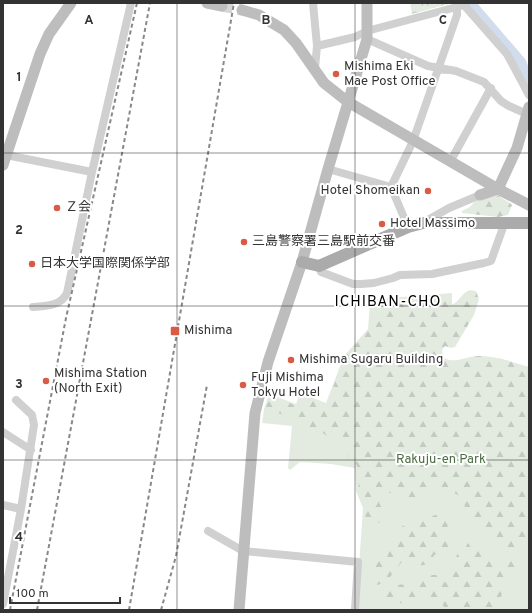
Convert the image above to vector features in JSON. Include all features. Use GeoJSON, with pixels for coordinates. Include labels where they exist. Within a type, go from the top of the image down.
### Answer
{"type":"FeatureCollection","features":[{"type":"Feature","properties":{"kind":"main road"},"geometry":{"type":"LineString","coordinates":[[302,262],[319,266],[408,227],[423,223],[529,223]]}},
{"type":"Feature","properties":{"kind":"street"},"geometry":{"type":"LineString","coordinates":[[71,3],[49,34],[40,54],[5,160],[92,172]]}},
{"type":"Feature","properties":{"kind":"street"},"geometry":{"type":"LineString","coordinates":[[33,307],[60,302],[65,298],[67,293],[92,172],[131,3]]}},
{"type":"Feature","properties":{"kind":"street"},"geometry":{"type":"LineString","coordinates":[[207,3],[222,6]]}},
{"type":"Feature","properties":{"kind":"street"},"geometry":{"type":"LineString","coordinates":[[313,3],[317,46],[315,68]]}},
{"type":"Feature","properties":{"kind":"street"},"geometry":{"type":"LineString","coordinates":[[239,610],[255,413],[268,362],[302,262],[367,35],[367,3]]}},
{"type":"Feature","properties":{"kind":"street"},"geometry":{"type":"LineString","coordinates":[[317,46],[367,35],[462,5]]}},
{"type":"Feature","properties":{"kind":"street"},"geometry":{"type":"LineString","coordinates":[[408,227],[391,187],[413,141],[457,15],[462,5]]}},
{"type":"Feature","properties":{"kind":"street"},"geometry":{"type":"LineString","coordinates":[[462,5],[507,54],[529,95]]}},
{"type":"Feature","properties":{"kind":"street"},"geometry":{"type":"LineString","coordinates":[[242,10],[260,15],[284,30],[315,68],[324,83],[348,102],[413,141],[529,205]]}},
{"type":"Feature","properties":{"kind":"street"},"geometry":{"type":"LineString","coordinates":[[367,35],[415,61],[428,66],[466,74],[484,82],[501,101],[509,106],[528,110],[517,148],[498,189],[449,208],[423,223]]}},
{"type":"Feature","properties":{"kind":"street"},"geometry":{"type":"LineString","coordinates":[[450,162],[490,88]]}},
{"type":"Feature","properties":{"kind":"street"},"geometry":{"type":"LineString","coordinates":[[328,169],[391,187]]}},
{"type":"Feature","properties":{"kind":"street"},"geometry":{"type":"LineString","coordinates":[[319,266],[321,272],[353,284],[374,283],[400,275],[432,274],[484,263],[491,261],[506,222]]}},
{"type":"Feature","properties":{"kind":"street"},"geometry":{"type":"LineString","coordinates":[[3,604],[21,509],[34,425],[34,418],[32,415],[16,400]]}},
{"type":"Feature","properties":{"kind":"street"},"geometry":{"type":"LineString","coordinates":[[3,432],[31,450]]}},
{"type":"Feature","properties":{"kind":"street"},"geometry":{"type":"LineString","coordinates":[[3,505],[21,509]]}},
{"type":"Feature","properties":{"kind":"street"},"geometry":{"type":"LineString","coordinates":[[208,531],[243,551],[358,562],[355,610]]}},
{"type":"Feature","properties":{"kind":"green space"},"geometry":{"type":"Polygon","coordinates":[[[410,3],[452,3],[412,14],[410,3]]]}},
{"type":"Feature","properties":{"kind":"green space"},"geometry":{"type":"Polygon","coordinates":[[[497,195],[512,205],[508,215],[498,217],[462,213],[462,211],[470,207],[476,200],[497,195]]]}},
{"type":"Feature","properties":{"kind":"green space","name":"Rakuju-en Park"},"geometry":{"type":"Polygon","coordinates":[[[470,290],[476,291],[479,299],[474,315],[455,347],[451,348],[445,346],[442,350],[443,357],[455,360],[474,356],[484,356],[504,360],[529,368],[529,548],[526,545],[513,554],[502,553],[497,547],[497,542],[488,537],[483,531],[471,525],[465,514],[465,507],[458,495],[441,488],[435,488],[430,491],[425,500],[417,505],[408,502],[397,494],[389,493],[380,500],[379,503],[385,513],[381,522],[371,524],[368,519],[365,519],[366,512],[359,491],[357,465],[350,460],[348,453],[351,438],[331,439],[320,431],[309,430],[303,421],[296,416],[288,417],[278,413],[266,413],[265,411],[269,395],[297,406],[301,395],[326,405],[345,357],[370,328],[372,307],[373,304],[378,301],[437,295],[446,299],[448,303],[453,304],[458,301],[464,293],[470,290]]]}},
{"type":"Feature","properties":{"kind":"green space","name":"Rakuju-en Park"},"geometry":{"type":"Polygon","coordinates":[[[452,293],[452,306],[445,336],[430,357],[480,382],[499,358],[529,367],[529,610],[356,610],[363,508],[356,491],[355,468],[331,464],[300,462],[290,470],[288,468],[292,426],[262,423],[264,409],[269,394],[296,404],[300,393],[326,403],[344,356],[368,329],[370,303],[377,299],[452,293]]]}},
{"type":"Feature","properties":{"kind":"green space"},"geometry":{"type":"Polygon","coordinates":[[[440,514],[448,515],[451,519],[447,529],[447,533],[451,539],[448,548],[443,552],[434,555],[430,564],[421,565],[403,561],[386,581],[377,585],[370,565],[380,557],[384,558],[388,556],[387,547],[391,538],[397,536],[401,528],[407,523],[424,521],[440,514]]]}},
{"type":"Feature","properties":{"kind":"green space"},"geometry":{"type":"Polygon","coordinates":[[[470,542],[496,550],[494,564],[496,566],[500,566],[501,562],[506,559],[508,560],[514,558],[519,562],[516,568],[506,573],[498,610],[446,610],[441,602],[437,603],[434,599],[425,594],[401,603],[387,603],[386,593],[391,585],[412,584],[424,573],[441,575],[446,583],[449,582],[458,553],[470,542]]]}},
{"type":"Feature","properties":{"kind":"waterway"},"geometry":{"type":"LineString","coordinates":[[471,6],[520,63],[529,87]]}},
{"type":"Feature","properties":{"kind":"waterway"},"geometry":{"type":"LineString","coordinates":[[441,73],[448,73]]}},
{"type":"Feature","properties":{"kind":"tunnel"},"geometry":{"type":"LineString","coordinates":[[222,6],[242,10]]}},
{"type":"Feature","properties":{"kind":"railway"},"geometry":{"type":"LineString","coordinates":[[10,610],[66,318],[137,3]]}},
{"type":"Feature","properties":{"kind":"railway"},"geometry":{"type":"LineString","coordinates":[[37,610],[150,3]]}},
{"type":"Feature","properties":{"kind":"railway"},"geometry":{"type":"LineString","coordinates":[[129,610],[234,3]]}},
{"type":"Feature","properties":{"kind":"railway"},"geometry":{"type":"LineString","coordinates":[[161,610],[176,556],[207,385]]}},
{"type":"Feature","properties":{"kind":"place","name":"Mishima Eki Mae Post Office"},"geometry":{"type":"Point","coordinates":[336,74]}},
{"type":"Feature","properties":{"kind":"place","name":"Hotel Shomeikan"},"geometry":{"type":"Point","coordinates":[428,191]}},
{"type":"Feature","properties":{"kind":"place","name":"Ｚ会"},"geometry":{"type":"Point","coordinates":[57,208]}},
{"type":"Feature","properties":{"kind":"place","name":"Hotel Massimo"},"geometry":{"type":"Point","coordinates":[382,224]}},
{"type":"Feature","properties":{"kind":"place","name":"三島警察署三島駅前交番"},"geometry":{"type":"Point","coordinates":[244,242]}},
{"type":"Feature","properties":{"kind":"place","name":"日本大学国際関係学部"},"geometry":{"type":"Point","coordinates":[32,264]}},
{"type":"Feature","properties":{"kind":"place","name":"Mishima"},"geometry":{"type":"Point","coordinates":[175,331]}},
{"type":"Feature","properties":{"kind":"place","name":"Mishima Sugaru Building"},"geometry":{"type":"Point","coordinates":[291,360]}},
{"type":"Feature","properties":{"kind":"place","name":"Mishima Station (North Exit)"},"geometry":{"type":"Point","coordinates":[46,381]}},
{"type":"Feature","properties":{"kind":"place","name":"Fuji Mishima Tokyu Hotel"},"geometry":{"type":"Point","coordinates":[243,385]}},
{"type":"Feature","properties":{"kind":"district","name":"ICHIBAN-CHO"},"geometry":{"type":"Point","coordinates":[388,302]}}]}
